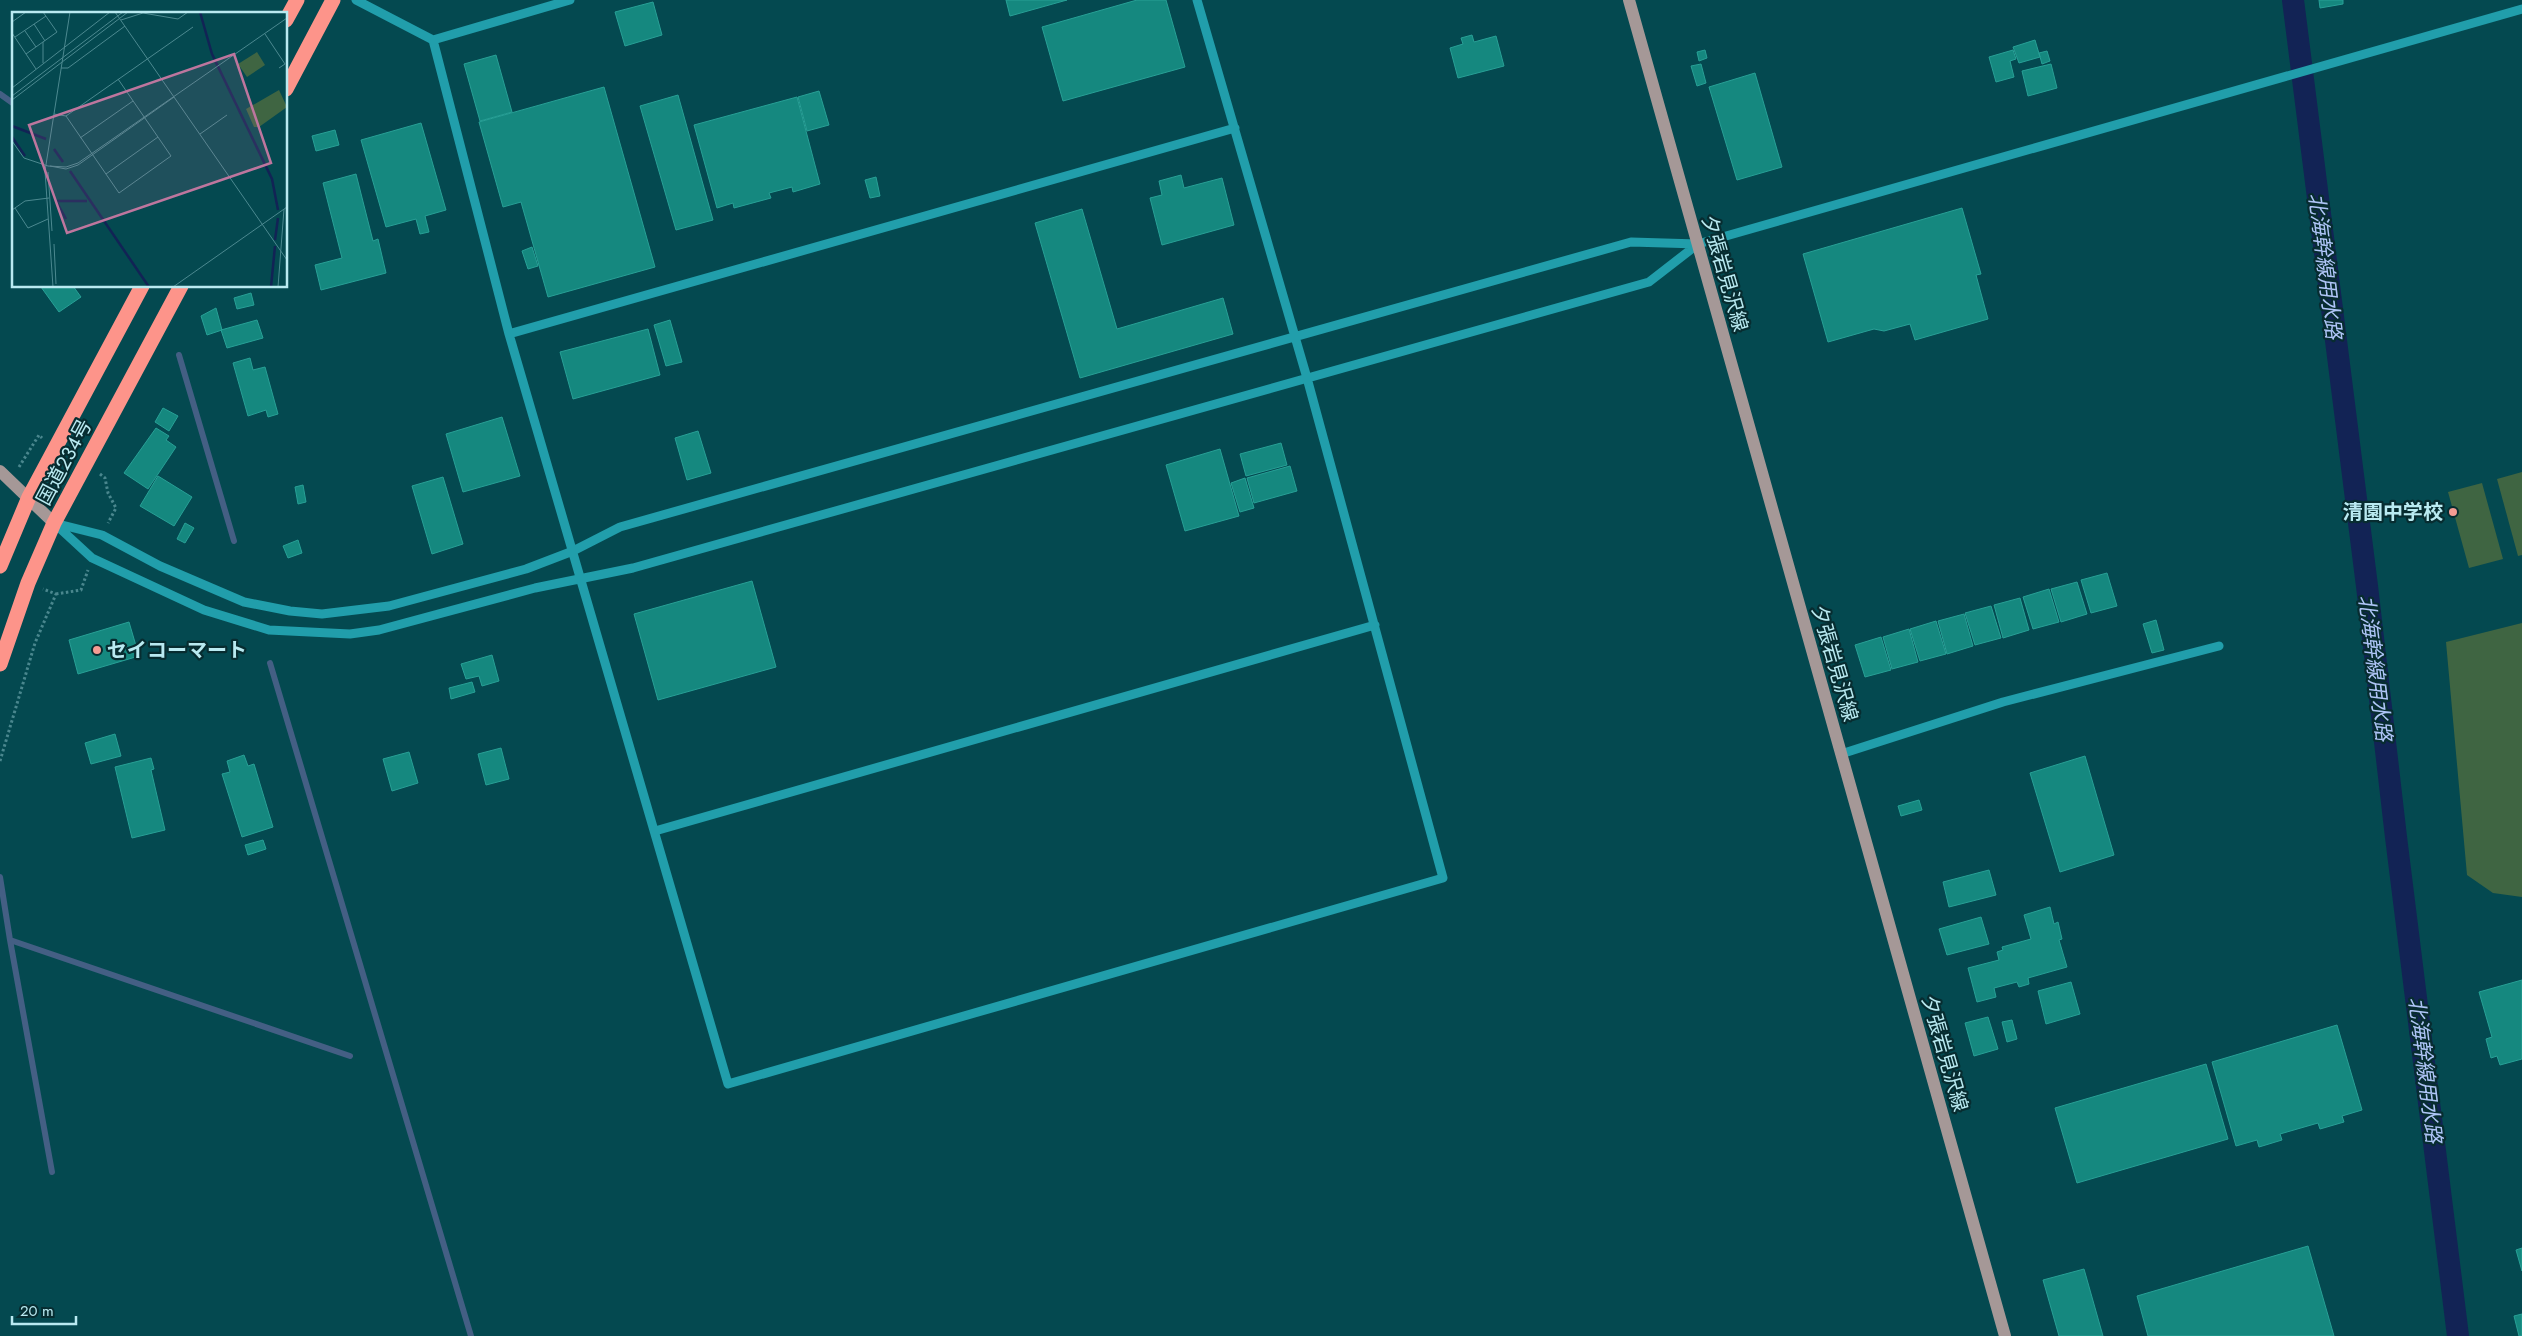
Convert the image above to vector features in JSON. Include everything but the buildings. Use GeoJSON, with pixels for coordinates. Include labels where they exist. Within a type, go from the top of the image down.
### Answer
{"type":"FeatureCollection","features":[{"type":"Feature","properties":{"kind":"highway"},"geometry":{"type":"LineString","coordinates":[[288,16],[297,0]]}},
{"type":"Feature","properties":{"kind":"highway"},"geometry":{"type":"LineString","coordinates":[[288,85],[334,0]]}},
{"type":"Feature","properties":{"kind":"highway","name":"国道234号"},"geometry":{"type":"LineString","coordinates":[[0,566],[29,497],[141,288]]}},
{"type":"Feature","properties":{"kind":"highway","name":"国道234号"},"geometry":{"type":"LineString","coordinates":[[0,664],[28,583],[54,523],[180,288]]}},
{"type":"Feature","properties":{"kind":"main road","name":"夕張岩見沢線"},"geometry":{"type":"LineString","coordinates":[[1629,0],[2005,1336]]}},
{"type":"Feature","properties":{"kind":"main road"},"geometry":{"type":"LineString","coordinates":[[0,471],[54,523]]}},
{"type":"Feature","properties":{"kind":"street"},"geometry":{"type":"LineString","coordinates":[[356,0],[433,40],[570,0]]}},
{"type":"Feature","properties":{"kind":"street"},"geometry":{"type":"LineString","coordinates":[[433,40],[510,334],[728,1084],[1443,878],[1307,378],[1197,0]]}},
{"type":"Feature","properties":{"kind":"street"},"geometry":{"type":"LineString","coordinates":[[54,523],[102,535],[206,588],[244,602],[290,611],[322,614],[389,606],[526,569],[572,552],[620,527],[1631,242],[1698,244],[2522,9]]}},
{"type":"Feature","properties":{"kind":"street"},"geometry":{"type":"LineString","coordinates":[[510,334],[1235,128]]}},
{"type":"Feature","properties":{"kind":"street"},"geometry":{"type":"LineString","coordinates":[[54,523],[92,558],[204,610],[269,630],[350,634],[379,630],[535,588],[633,568],[1649,282],[1698,244]]}},
{"type":"Feature","properties":{"kind":"street"},"geometry":{"type":"LineString","coordinates":[[655,831],[1374,626]]}},
{"type":"Feature","properties":{"kind":"street"},"geometry":{"type":"LineString","coordinates":[[1841,754],[2003,702],[2219,646]]}},
{"type":"Feature","properties":{"kind":"path"},"geometry":{"type":"LineString","coordinates":[[0,761],[35,644],[56,594],[28,583]]}},
{"type":"Feature","properties":{"kind":"green space"},"geometry":{"type":"Polygon","coordinates":[[[2522,472],[2522,555],[2518,556],[2497,479],[2522,472]]]}},
{"type":"Feature","properties":{"kind":"green space"},"geometry":{"type":"Polygon","coordinates":[[[2482,483],[2503,559],[2469,568],[2448,492],[2482,483]]]}},
{"type":"Feature","properties":{"kind":"green space"},"geometry":{"type":"Polygon","coordinates":[[[2522,623],[2522,897],[2493,893],[2467,875],[2446,642],[2522,623]]]}},
{"type":"Feature","properties":{"kind":"waterway","name":"北海幹線用水路"},"geometry":{"type":"LineString","coordinates":[[2293,0],[2367,586],[2458,1336]]}},
{"type":"Feature","properties":{"kind":"waterway"},"geometry":{"type":"LineString","coordinates":[[0,94],[12,103]]}},
{"type":"Feature","properties":{"kind":"waterway"},"geometry":{"type":"LineString","coordinates":[[179,355],[234,541]]}},
{"type":"Feature","properties":{"kind":"waterway"},"geometry":{"type":"LineString","coordinates":[[270,663],[471,1336]]}},
{"type":"Feature","properties":{"kind":"waterway"},"geometry":{"type":"LineString","coordinates":[[0,877],[10,940]]}},
{"type":"Feature","properties":{"kind":"waterway"},"geometry":{"type":"LineString","coordinates":[[52,1172],[10,940],[350,1056]]}},
{"type":"Feature","properties":{"kind":"place","name":"清園中学校"},"geometry":{"type":"Point","coordinates":[2453,512]}},
{"type":"Feature","properties":{"kind":"place","name":"セイコーマート"},"geometry":{"type":"Point","coordinates":[97,650]}}]}
